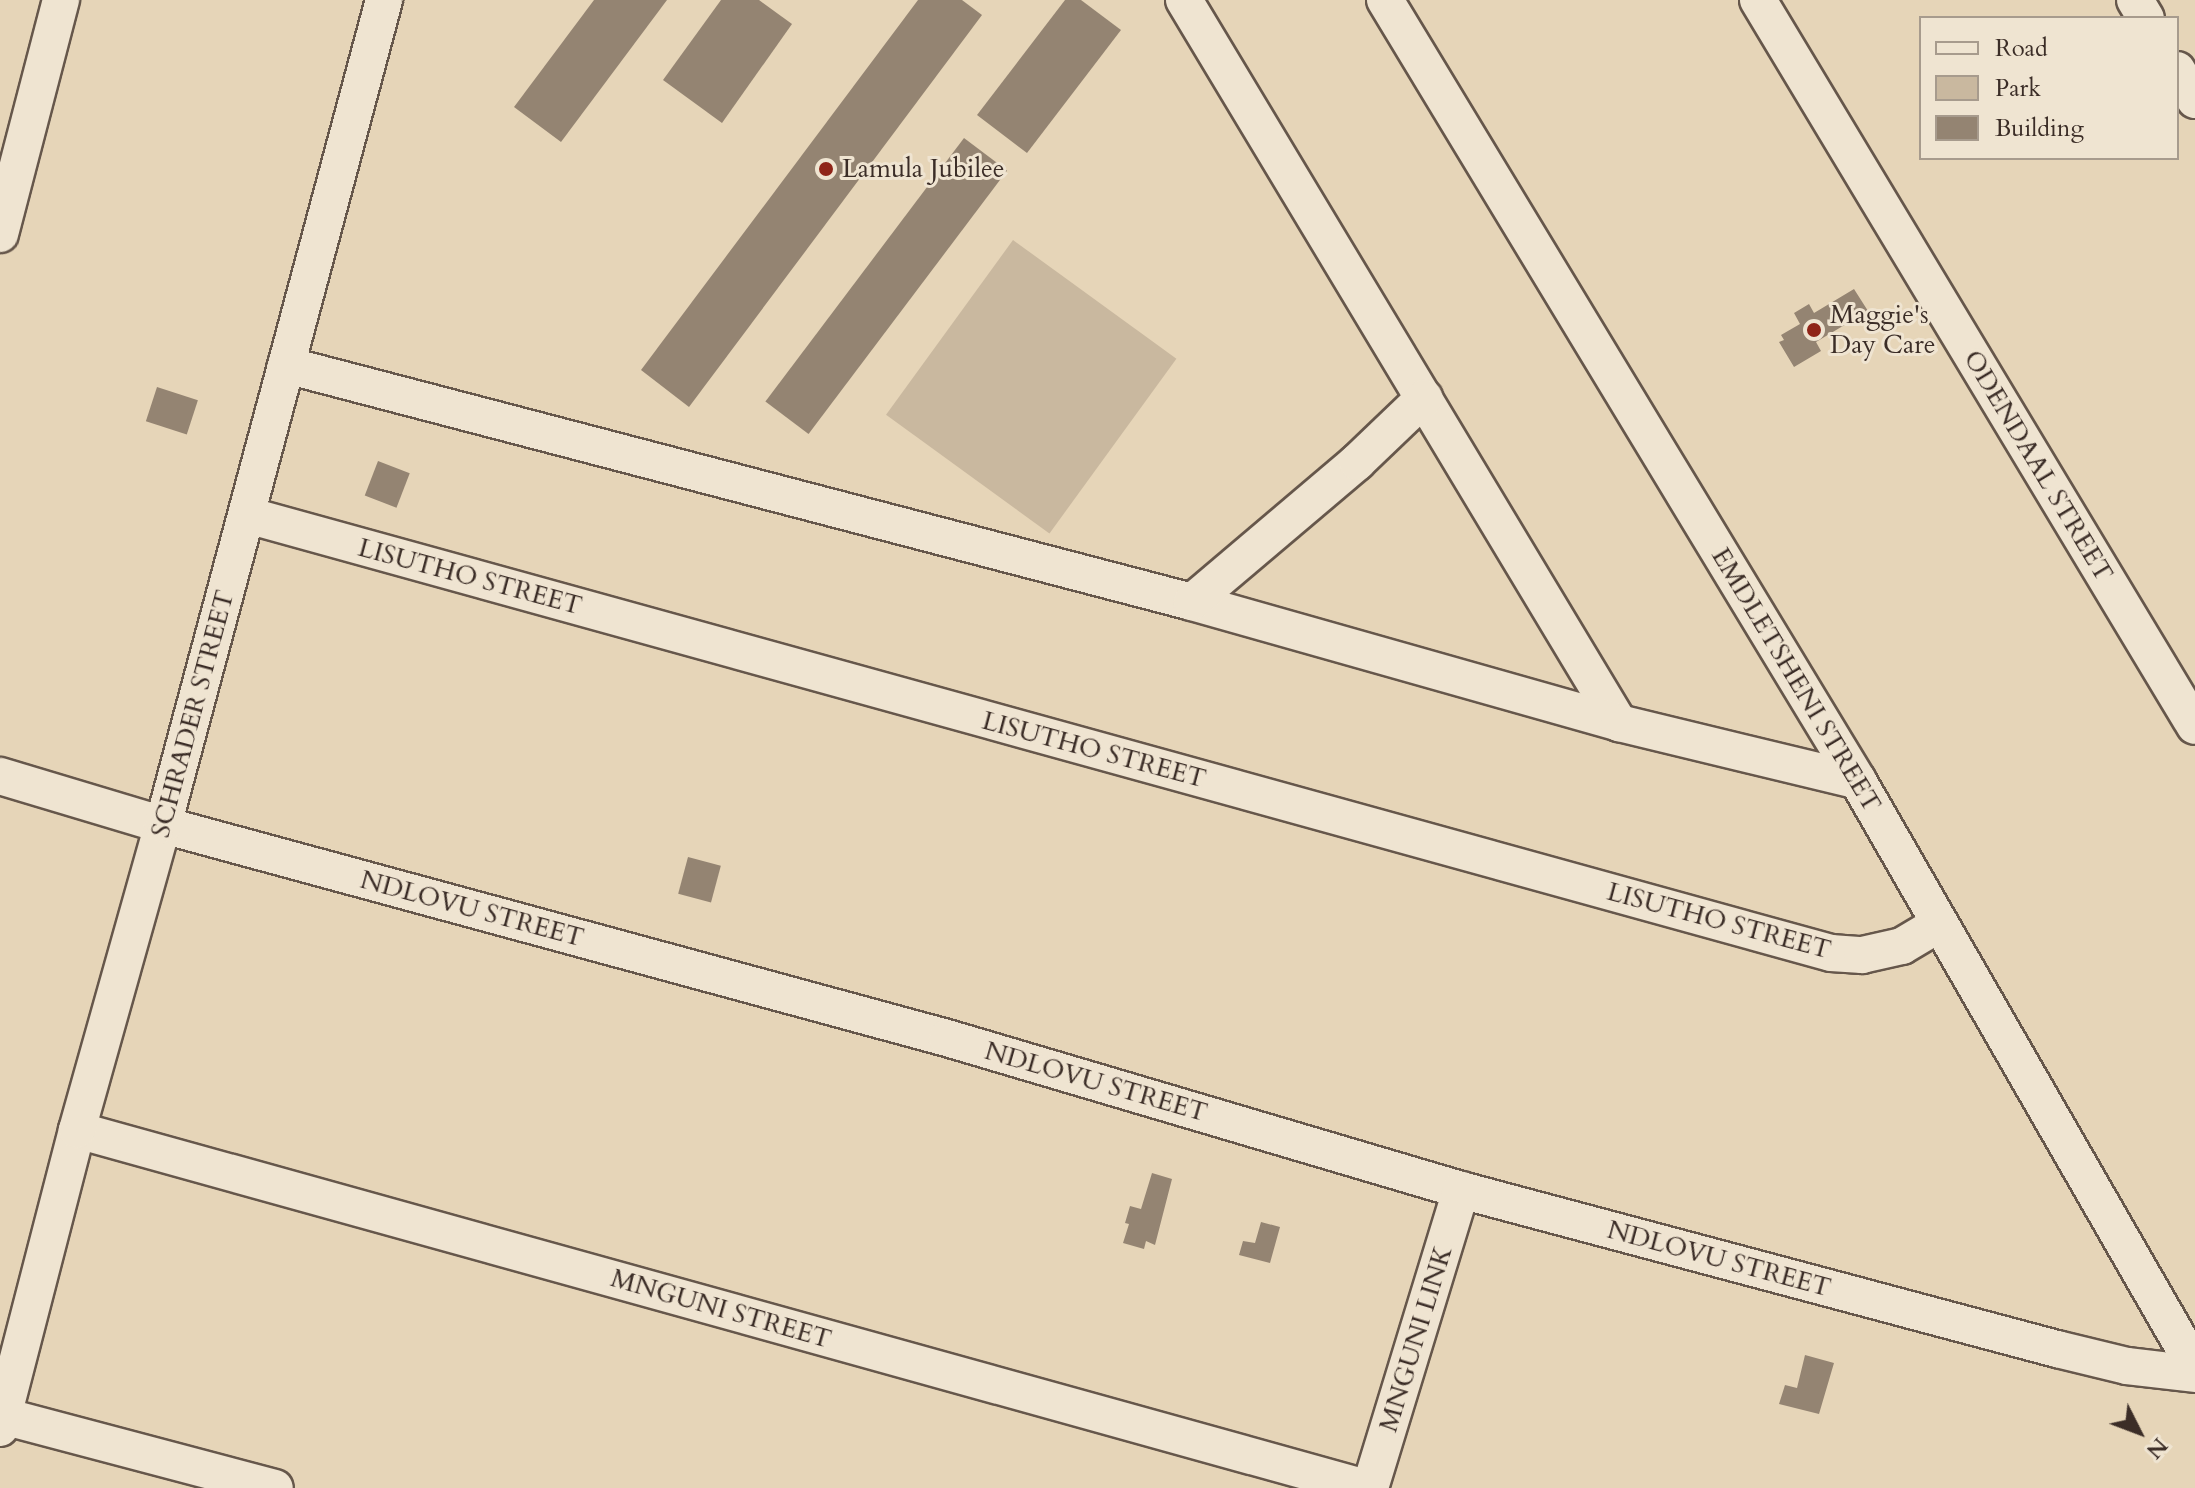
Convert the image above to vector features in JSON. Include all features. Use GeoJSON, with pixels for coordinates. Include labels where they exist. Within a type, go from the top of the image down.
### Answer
{"type":"FeatureCollection","features":[{"type":"Feature","properties":{"kind":"street"},"geometry":{"type":"LineString","coordinates":[[0,234],[61,0]]}},
{"type":"Feature","properties":{"kind":"street","name":"SCHRADER STREET"},"geometry":{"type":"LineString","coordinates":[[2,1422],[77,1130],[163,825],[384,0]]}},
{"type":"Feature","properties":{"kind":"street"},"geometry":{"type":"LineString","coordinates":[[1184,0],[1619,723]]}},
{"type":"Feature","properties":{"kind":"street","name":"EMDLETSHENI STREET"},"geometry":{"type":"LineString","coordinates":[[1385,0],[1858,781],[2195,1367]]}},
{"type":"Feature","properties":{"kind":"street","name":"ODENDAAL STREET"},"geometry":{"type":"LineString","coordinates":[[1758,0],[2195,726]]}},
{"type":"Feature","properties":{"kind":"street"},"geometry":{"type":"LineString","coordinates":[[2179,73],[2195,100]]}},
{"type":"Feature","properties":{"kind":"street"},"geometry":{"type":"LineString","coordinates":[[286,365],[1192,602],[1619,723],[1858,781]]}},
{"type":"Feature","properties":{"kind":"street"},"geometry":{"type":"LineString","coordinates":[[1192,602],[1357,462],[1424,398]]}},
{"type":"Feature","properties":{"kind":"street","name":"LISUTHO STREET"},"geometry":{"type":"LineString","coordinates":[[247,515],[1831,953],[1862,955],[1902,946],[1939,924]]}},
{"type":"Feature","properties":{"kind":"street","name":"NDLOVU STREET"},"geometry":{"type":"LineString","coordinates":[[0,776],[163,825],[947,1038],[1461,1190],[2057,1349],[2127,1366],[2195,1374]]}},
{"type":"Feature","properties":{"kind":"street","name":"MNGUNI STREET"},"geometry":{"type":"LineString","coordinates":[[77,1130],[1368,1488]]}},
{"type":"Feature","properties":{"kind":"street","name":"MNGUNI LINK"},"geometry":{"type":"LineString","coordinates":[[1368,1488],[1461,1190]]}},
{"type":"Feature","properties":{"kind":"street"},"geometry":{"type":"LineString","coordinates":[[2,1422],[275,1488]]}},
{"type":"Feature","properties":{"kind":"green space"},"geometry":{"type":"Polygon","coordinates":[[[1013,240],[1176,359],[1049,533],[886,415],[1013,240]]]}},
{"type":"Feature","properties":{"kind":"building"},"geometry":{"type":"Polygon","coordinates":[[[594,0],[667,0],[561,142],[514,107],[594,0]]]}},
{"type":"Feature","properties":{"kind":"building"},"geometry":{"type":"Polygon","coordinates":[[[721,0],[759,0],[792,24],[722,123],[663,80],[721,0]]]}},
{"type":"Feature","properties":{"kind":"building"},"geometry":{"type":"Polygon","coordinates":[[[918,0],[962,0],[982,15],[689,407],[641,370],[918,0]]]}},
{"type":"Feature","properties":{"kind":"building"},"geometry":{"type":"Polygon","coordinates":[[[1065,0],[1081,0],[1121,30],[1027,153],[977,115],[1065,0]]]}},
{"type":"Feature","properties":{"kind":"building"},"geometry":{"type":"Polygon","coordinates":[[[964,138],[1007,170],[809,434],[765,402],[964,138]]]}},
{"type":"Feature","properties":{"kind":"building","name":"Maggie's Day Care"},"geometry":{"type":"Polygon","coordinates":[[[1854,289],[1868,311],[1816,342],[1821,351],[1794,367],[1779,342],[1784,340],[1781,335],[1800,324],[1794,313],[1809,304],[1814,313],[1854,289]]]}},
{"type":"Feature","properties":{"kind":"building"},"geometry":{"type":"Polygon","coordinates":[[[157,387],[198,400],[187,435],[146,421],[157,387]]]}},
{"type":"Feature","properties":{"kind":"building"},"geometry":{"type":"Polygon","coordinates":[[[378,461],[410,473],[396,508],[365,496],[378,461]]]}},
{"type":"Feature","properties":{"kind":"building"},"geometry":{"type":"Polygon","coordinates":[[[688,857],[721,866],[711,903],[678,894],[688,857]]]}},
{"type":"Feature","properties":{"kind":"building"},"geometry":{"type":"Polygon","coordinates":[[[1152,1173],[1172,1179],[1155,1245],[1146,1241],[1144,1249],[1123,1243],[1129,1224],[1125,1223],[1130,1206],[1141,1209],[1152,1173]]]}},
{"type":"Feature","properties":{"kind":"building"},"geometry":{"type":"Polygon","coordinates":[[[1261,1222],[1280,1227],[1270,1263],[1239,1255],[1243,1241],[1255,1243],[1261,1222]]]}},
{"type":"Feature","properties":{"kind":"building"},"geometry":{"type":"Polygon","coordinates":[[[1805,1355],[1834,1363],[1819,1414],[1779,1404],[1785,1385],[1797,1388],[1805,1355]]]}},
{"type":"Feature","properties":{"kind":"place","name":"Lamula Jubilee"},"geometry":{"type":"Point","coordinates":[826,169]}},
{"type":"Feature","properties":{"kind":"place","name":"Maggie's Day Care"},"geometry":{"type":"Point","coordinates":[1814,330]}}]}
